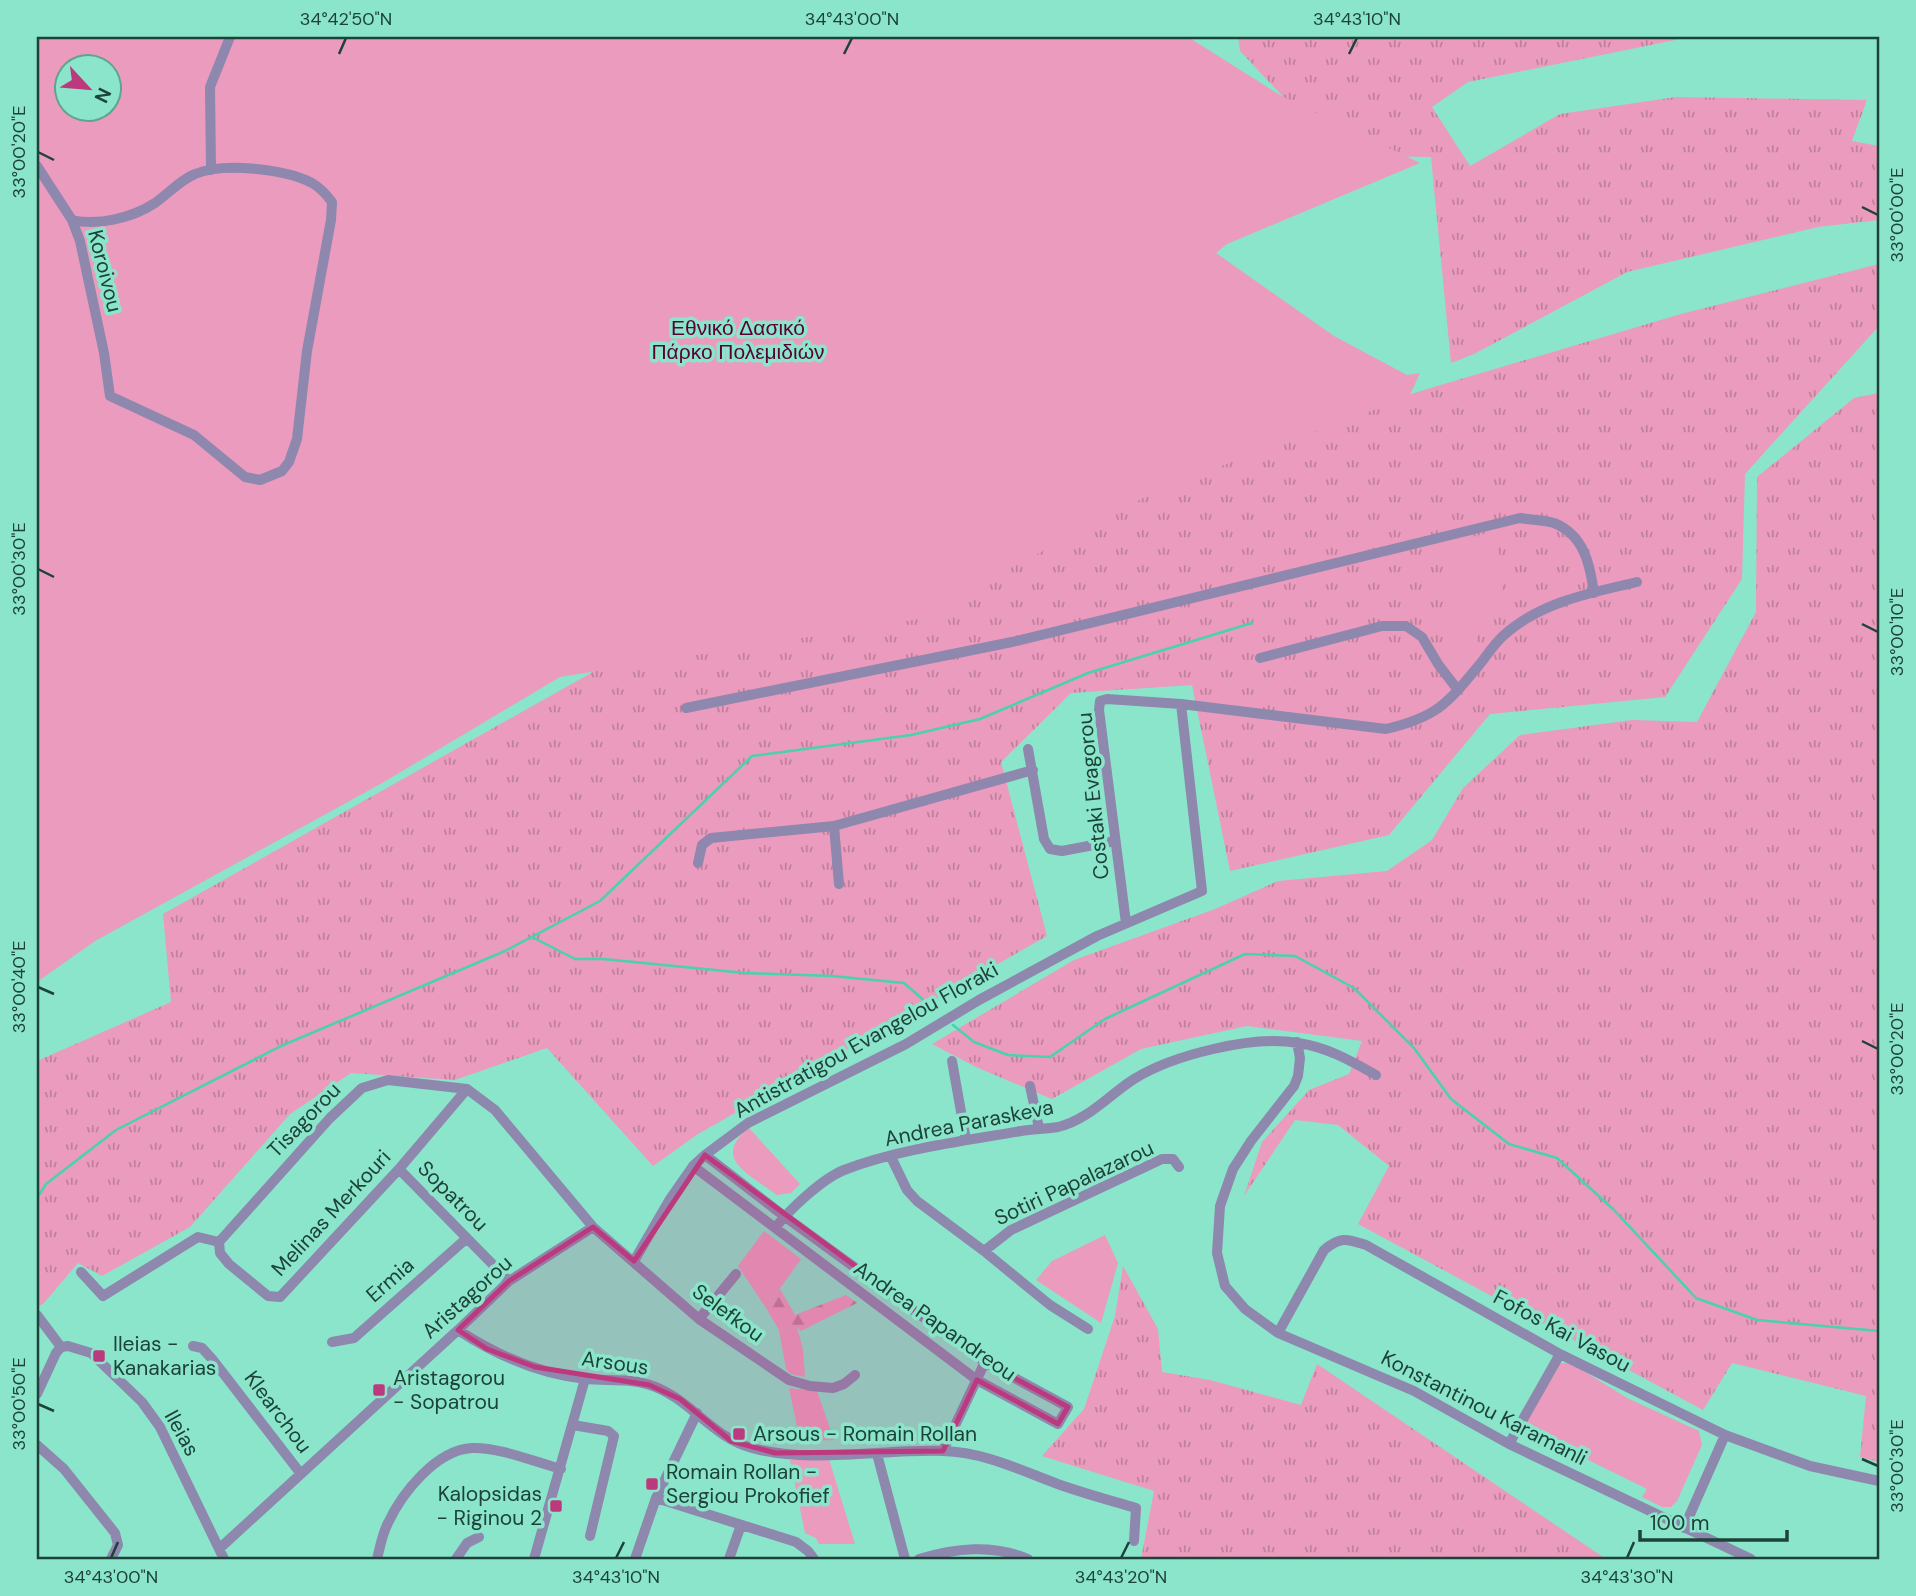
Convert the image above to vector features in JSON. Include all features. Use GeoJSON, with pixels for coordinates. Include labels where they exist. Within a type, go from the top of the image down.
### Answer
{"type":"FeatureCollection","features":[{"type":"Feature","properties":{"kind":"street"},"geometry":{"type":"LineString","coordinates":[[72,220],[85,223],[106,221],[137,212],[155,203],[188,177],[211,170],[210,87],[230,37]]}},
{"type":"Feature","properties":{"kind":"street","name":"Koroivou"},"geometry":{"type":"LineString","coordinates":[[37,166],[72,220],[85,260],[110,396],[194,435],[245,478],[260,480],[282,471],[289,462],[297,439],[307,351],[332,202],[321,189],[297,177],[248,169],[211,170]]}},
{"type":"Feature","properties":{"kind":"street"},"geometry":{"type":"LineString","coordinates":[[686,708],[1012,642],[1520,518],[1553,523],[1575,536],[1590,561],[1594,593]]}},
{"type":"Feature","properties":{"kind":"street"},"geometry":{"type":"LineString","coordinates":[[1181,704],[1386,730],[1413,723],[1437,711],[1503,636],[1534,613],[1556,604],[1637,582]]}},
{"type":"Feature","properties":{"kind":"street"},"geometry":{"type":"LineString","coordinates":[[1260,658],[1381,626],[1406,626],[1422,637],[1458,690]]}},
{"type":"Feature","properties":{"kind":"street","name":"Costaki Evagorou"},"geometry":{"type":"LineString","coordinates":[[1126,923],[1100,701],[1107,699],[1181,704]]}},
{"type":"Feature","properties":{"kind":"street","name":"Antistratigou Evangelou Floraki"},"geometry":{"type":"LineString","coordinates":[[634,1261],[670,1199],[694,1166],[750,1122],[906,1044],[979,1000],[1097,936],[1202,891],[1181,704]]}},
{"type":"Feature","properties":{"kind":"street"},"geometry":{"type":"LineString","coordinates":[[1028,749],[1044,839],[1050,849],[1062,850],[1115,841]]}},
{"type":"Feature","properties":{"kind":"street"},"geometry":{"type":"LineString","coordinates":[[698,863],[702,845],[711,838],[834,826],[1033,770]]}},
{"type":"Feature","properties":{"kind":"street"},"geometry":{"type":"LineString","coordinates":[[834,826],[839,884]]}},
{"type":"Feature","properties":{"kind":"street","name":"Andrea Paraskeva"},"geometry":{"type":"LineString","coordinates":[[775,1228],[784,1216],[842,1171],[966,1140],[1058,1126],[1081,1118],[1134,1079],[1175,1059],[1247,1043],[1297,1042],[1335,1052],[1376,1075]]}},
{"type":"Feature","properties":{"kind":"street","name":"Konstantinou Karamanli"},"geometry":{"type":"LineString","coordinates":[[1297,1042],[1300,1058],[1294,1086],[1233,1169],[1220,1206],[1217,1254],[1225,1286],[1245,1310],[1278,1333],[1414,1391],[1509,1444],[1751,1559]]}},
{"type":"Feature","properties":{"kind":"street"},"geometry":{"type":"LineString","coordinates":[[952,1061],[966,1140]]}},
{"type":"Feature","properties":{"kind":"street","name":"Tisagorou"},"geometry":{"type":"LineString","coordinates":[[219,1242],[330,1118],[362,1088],[388,1080],[467,1089]]}},
{"type":"Feature","properties":{"kind":"street"},"geometry":{"type":"LineString","coordinates":[[1030,1086],[1039,1128]]}},
{"type":"Feature","properties":{"kind":"street"},"geometry":{"type":"LineString","coordinates":[[467,1089],[495,1110],[593,1227]]}},
{"type":"Feature","properties":{"kind":"street","name":"Melinas Merkouri"},"geometry":{"type":"LineString","coordinates":[[219,1242],[220,1253],[229,1264],[268,1296],[279,1297],[399,1169],[467,1089]]}},
{"type":"Feature","properties":{"kind":"street","name":"Andrea Papandreou"},"geometry":{"type":"LineString","coordinates":[[694,1166],[977,1380],[1058,1424],[1068,1407],[985,1362],[705,1155]]}},
{"type":"Feature","properties":{"kind":"street"},"geometry":{"type":"LineString","coordinates":[[891,1157],[907,1190],[917,1201],[1050,1305],[1088,1329]]}},
{"type":"Feature","properties":{"kind":"street","name":"Sotiri Papalazarou"},"geometry":{"type":"LineString","coordinates":[[984,1251],[1011,1230],[1162,1159],[1173,1159],[1178,1167]]}},
{"type":"Feature","properties":{"kind":"street","name":"Sopatrou"},"geometry":{"type":"LineString","coordinates":[[399,1169],[509,1281]]}},
{"type":"Feature","properties":{"kind":"street","name":"Selefkou"},"geometry":{"type":"LineString","coordinates":[[593,1227],[699,1320],[789,1380],[810,1386],[833,1388],[845,1384],[855,1375]]}},
{"type":"Feature","properties":{"kind":"street","name":"Aristagorou"},"geometry":{"type":"LineString","coordinates":[[220,1548],[509,1281],[593,1227]]}},
{"type":"Feature","properties":{"kind":"street"},"geometry":{"type":"LineString","coordinates":[[81,1272],[103,1296],[198,1237],[219,1242]]}},
{"type":"Feature","properties":{"kind":"street","name":"Ermia"},"geometry":{"type":"LineString","coordinates":[[332,1342],[354,1338],[467,1238]]}},
{"type":"Feature","properties":{"kind":"street","name":"Fofos Kai Vasou"},"geometry":{"type":"LineString","coordinates":[[1278,1333],[1324,1250],[1336,1241],[1349,1239],[1366,1245],[1560,1354],[1726,1435],[1810,1466],[1879,1481]]}},
{"type":"Feature","properties":{"kind":"street"},"geometry":{"type":"LineString","coordinates":[[699,1320],[736,1274]]}},
{"type":"Feature","properties":{"kind":"street"},"geometry":{"type":"LineString","coordinates":[[37,1315],[61,1347],[37,1394]]}},
{"type":"Feature","properties":{"kind":"street","name":"Arsous"},"geometry":{"type":"LineString","coordinates":[[458,1330],[487,1349],[534,1367],[585,1379],[629,1380],[649,1385],[680,1399],[713,1429],[731,1441],[775,1453],[877,1454],[943,1451],[996,1460],[1058,1484],[1136,1508],[1134,1541]]}},
{"type":"Feature","properties":{"kind":"street","name":"Klearchou"},"geometry":{"type":"LineString","coordinates":[[193,1346],[202,1349],[213,1360],[301,1475]]}},
{"type":"Feature","properties":{"kind":"street","name":"Ileias"},"geometry":{"type":"LineString","coordinates":[[61,1347],[79,1348],[91,1353],[142,1402],[160,1427],[224,1559]]}},
{"type":"Feature","properties":{"kind":"street"},"geometry":{"type":"LineString","coordinates":[[1509,1444],[1560,1354]]}},
{"type":"Feature","properties":{"kind":"street"},"geometry":{"type":"LineString","coordinates":[[943,1451],[985,1362]]}},
{"type":"Feature","properties":{"kind":"street"},"geometry":{"type":"LineString","coordinates":[[534,1559],[585,1379]]}},
{"type":"Feature","properties":{"kind":"street"},"geometry":{"type":"LineString","coordinates":[[635,1559],[656,1498],[696,1413]]}},
{"type":"Feature","properties":{"kind":"street"},"geometry":{"type":"LineString","coordinates":[[573,1425],[608,1432],[614,1436],[590,1536]]}},
{"type":"Feature","properties":{"kind":"street"},"geometry":{"type":"LineString","coordinates":[[1684,1528],[1726,1435]]}},
{"type":"Feature","properties":{"kind":"street"},"geometry":{"type":"LineString","coordinates":[[37,1445],[64,1469],[115,1533],[118,1545],[111,1559]]}},
{"type":"Feature","properties":{"kind":"street"},"geometry":{"type":"LineString","coordinates":[[377,1559],[386,1525],[403,1496],[430,1467],[454,1452],[470,1448],[486,1449],[561,1469]]}},
{"type":"Feature","properties":{"kind":"street"},"geometry":{"type":"LineString","coordinates":[[877,1454],[905,1559]]}},
{"type":"Feature","properties":{"kind":"street"},"geometry":{"type":"LineString","coordinates":[[656,1498],[796,1542],[814,1559]]}},
{"type":"Feature","properties":{"kind":"street"},"geometry":{"type":"LineString","coordinates":[[729,1559],[741,1525]]}},
{"type":"Feature","properties":{"kind":"street"},"geometry":{"type":"LineString","coordinates":[[456,1559],[467,1543],[479,1537]]}},
{"type":"Feature","properties":{"kind":"street"},"geometry":{"type":"LineString","coordinates":[[919,1559],[943,1552],[974,1549],[993,1549],[1028,1559]]}},
{"type":"Feature","properties":{"kind":"highlighted area"},"geometry":{"type":"Polygon","coordinates":[[[705,1155],[985,1362],[1068,1407],[1058,1424],[977,1380],[943,1451],[775,1453],[731,1441],[680,1399],[649,1385],[535,1367],[487,1349],[458,1330],[509,1281],[593,1227],[634,1261],[705,1155]]]}},
{"type":"Feature","properties":{"kind":"green space","name":"Εθνικό Δασικό Πάρκο Πολεμιδιών"},"geometry":{"type":"Polygon","coordinates":[[[37,37],[1188,37],[1280,95],[1420,163],[1227,244],[1216,253],[1334,336],[1407,375],[1420,373],[1409,397],[1164,487],[913,620],[560,677],[384,782],[95,941],[37,982],[37,37]]]}},
{"type":"Feature","properties":{"kind":"green space"},"geometry":{"type":"Polygon","coordinates":[[[1238,37],[1690,37],[1468,82],[1432,107],[1470,166],[1560,114],[1676,97],[1867,100],[1852,141],[1879,146],[1879,220],[1818,227],[1627,272],[1474,354],[1451,363],[1431,157],[1373,156],[1308,123],[1240,51],[1238,37]]]}},
{"type":"Feature","properties":{"kind":"green space"},"geometry":{"type":"Polygon","coordinates":[[[1879,264],[1879,326],[1745,474],[1742,579],[1665,697],[1490,714],[1389,835],[1230,871],[1192,685],[1071,693],[1001,762],[1047,936],[698,1134],[653,1166],[547,1048],[455,1080],[351,1073],[290,1114],[190,1227],[102,1276],[78,1263],[37,1308],[37,1061],[171,1002],[163,914],[623,655],[852,567],[1434,387],[1681,314],[1879,264]]]}},
{"type":"Feature","properties":{"kind":"green space"},"geometry":{"type":"Polygon","coordinates":[[[1879,393],[1879,1462],[1860,1457],[1866,1396],[1732,1363],[1703,1410],[1358,1224],[1389,1166],[1338,1125],[1295,1120],[1244,1196],[1262,1142],[1309,1090],[1349,1074],[1362,1041],[1247,1026],[1141,1049],[1052,1099],[976,1067],[932,1044],[1074,960],[1215,909],[1278,881],[1387,871],[1432,840],[1463,788],[1520,735],[1632,720],[1697,722],[1756,612],[1757,477],[1854,398],[1879,393]]]}},
{"type":"Feature","properties":{"kind":"green space"},"geometry":{"type":"Polygon","coordinates":[[[1497,531],[1505,615],[1497,616],[1477,637],[1478,647],[1466,662],[1448,664],[1443,544],[1497,531]]]}},
{"type":"Feature","properties":{"kind":"green space"},"geometry":{"type":"Polygon","coordinates":[[[749,1128],[800,1184],[791,1193],[777,1195],[739,1166],[733,1149],[749,1128]]]}},
{"type":"Feature","properties":{"kind":"green space"},"geometry":{"type":"Polygon","coordinates":[[[764,1231],[801,1259],[766,1308],[738,1266],[764,1231]]]}},
{"type":"Feature","properties":{"kind":"green space"},"geometry":{"type":"Polygon","coordinates":[[[1105,1235],[1118,1263],[1101,1323],[1036,1280],[1052,1261],[1105,1235]]]}},
{"type":"Feature","properties":{"kind":"green space"},"geometry":{"type":"Polygon","coordinates":[[[1123,1266],[1158,1329],[1162,1372],[1210,1380],[1301,1405],[1317,1364],[1606,1559],[1141,1559],[1154,1491],[1042,1456],[1084,1409],[1115,1316],[1123,1266]]]}},
{"type":"Feature","properties":{"kind":"green space"},"geometry":{"type":"Polygon","coordinates":[[[780,1289],[795,1315],[846,1295],[857,1303],[801,1331],[797,1327],[779,1330],[766,1308],[780,1289]]]}},
{"type":"Feature","properties":{"kind":"green space"},"geometry":{"type":"Polygon","coordinates":[[[797,1327],[803,1350],[805,1377],[791,1374],[786,1369],[779,1330],[797,1327]]]}},
{"type":"Feature","properties":{"kind":"green space"},"geometry":{"type":"Polygon","coordinates":[[[1558,1363],[1571,1363],[1627,1398],[1699,1431],[1702,1445],[1677,1501],[1671,1507],[1662,1507],[1642,1497],[1647,1489],[1564,1448],[1559,1455],[1523,1436],[1521,1427],[1558,1363]]]}},
{"type":"Feature","properties":{"kind":"green space"},"geometry":{"type":"Polygon","coordinates":[[[789,1388],[817,1391],[834,1440],[800,1441],[789,1388]]]}},
{"type":"Feature","properties":{"kind":"green space"},"geometry":{"type":"Polygon","coordinates":[[[829,1459],[855,1544],[819,1544],[816,1538],[805,1533],[790,1460],[829,1459]]]}},
{"type":"Feature","properties":{"kind":"waterway"},"geometry":{"type":"LineString","coordinates":[[37,1198],[46,1184],[116,1130],[281,1046],[505,951],[600,901],[752,756],[911,735],[980,719],[1088,673],[1252,623]]}},
{"type":"Feature","properties":{"kind":"waterway"},"geometry":{"type":"LineString","coordinates":[[532,937],[575,959],[904,983],[935,1010]]}},
{"type":"Feature","properties":{"kind":"waterway"},"geometry":{"type":"LineString","coordinates":[[953,1025],[974,1042],[1008,1055],[1050,1057],[1105,1019],[1245,954],[1295,956],[1354,988],[1414,1048],[1451,1099],[1509,1144],[1557,1158],[1614,1210],[1696,1298],[1757,1320],[1879,1331]]}},
{"type":"Feature","properties":{"kind":"place","name":"Ileias - Kanakarias"},"geometry":{"type":"Point","coordinates":[99,1356]}},
{"type":"Feature","properties":{"kind":"place","name":"Aristagorou - Sopatrou"},"geometry":{"type":"Point","coordinates":[379,1390]}},
{"type":"Feature","properties":{"kind":"place","name":"Arsous - Romain Rollan"},"geometry":{"type":"Point","coordinates":[739,1434]}},
{"type":"Feature","properties":{"kind":"place","name":"Romain Rollan - Sergiou Prokofief"},"geometry":{"type":"Point","coordinates":[652,1484]}},
{"type":"Feature","properties":{"kind":"place","name":"Kalopsidas - Riginou 2"},"geometry":{"type":"Point","coordinates":[556,1506]}}]}
